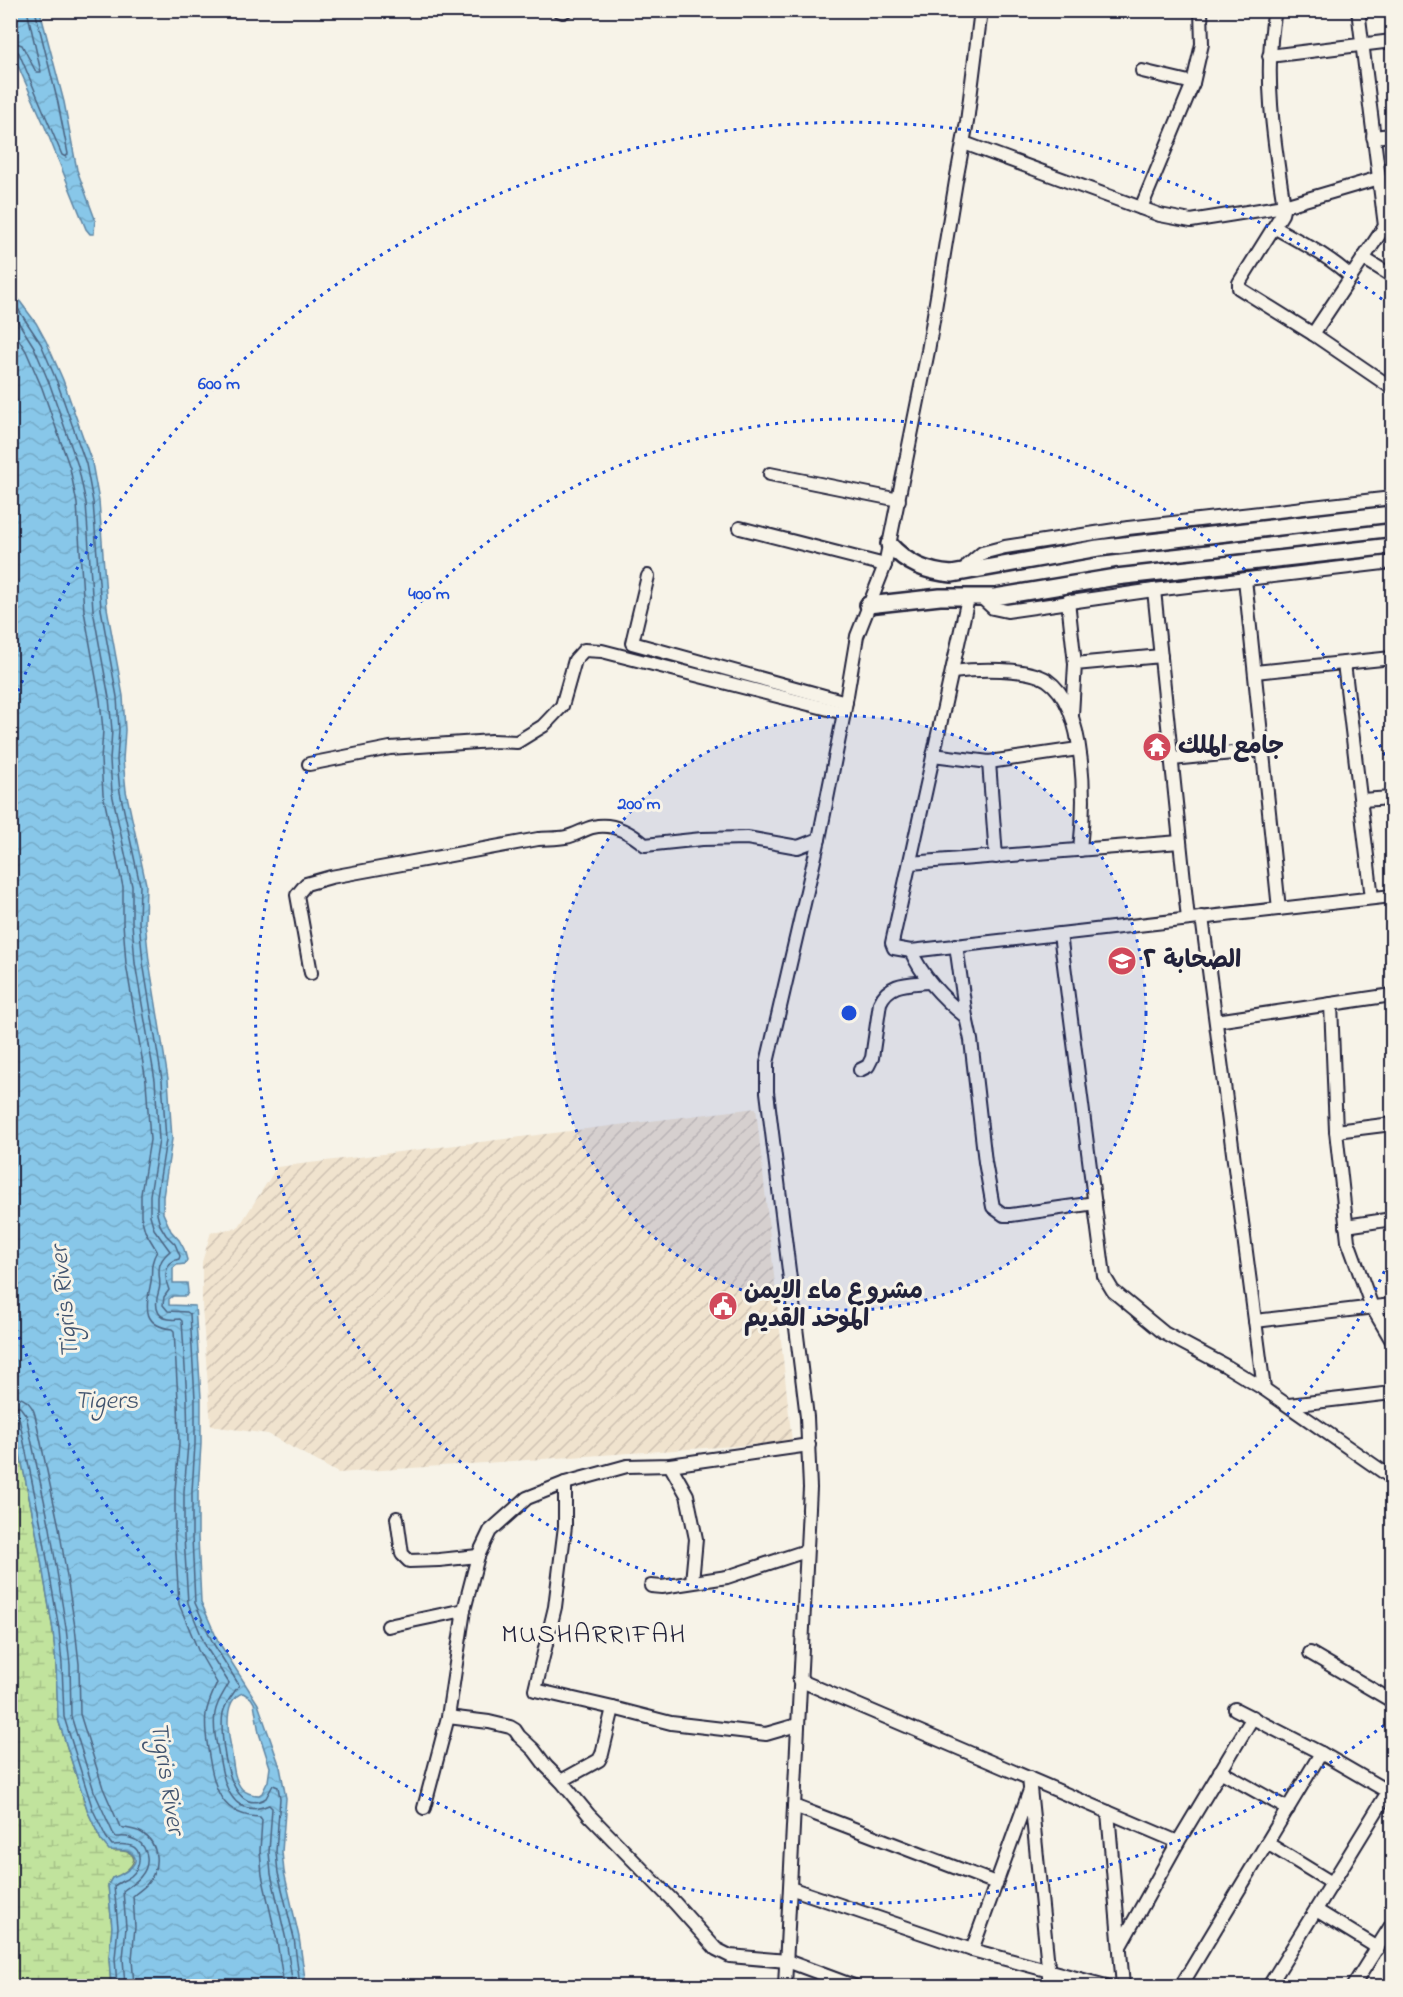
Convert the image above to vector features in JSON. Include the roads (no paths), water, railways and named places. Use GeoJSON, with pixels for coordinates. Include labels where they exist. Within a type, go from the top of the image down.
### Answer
{"type":"FeatureCollection","features":[{"type":"Feature","properties":{"kind":"main road"},"geometry":{"type":"LineString","coordinates":[[890,544],[899,555],[919,567],[941,573],[964,573],[1008,562],[1098,548],[1392,514]]}},
{"type":"Feature","properties":{"kind":"main road"},"geometry":{"type":"LineString","coordinates":[[868,605],[940,597],[975,598],[1116,577],[1392,546]]}},
{"type":"Feature","properties":{"kind":"main road"},"geometry":{"type":"LineString","coordinates":[[940,597],[941,573]]}},
{"type":"Feature","properties":{"kind":"street"},"geometry":{"type":"LineString","coordinates":[[558,10],[563,12],[566,10]]}},
{"type":"Feature","properties":{"kind":"street"},"geometry":{"type":"LineString","coordinates":[[785,1986],[810,1488],[807,1417],[767,1092],[767,1063],[819,839],[857,636],[885,565],[899,500],[928,351],[964,143],[974,80],[981,10]]}},
{"type":"Feature","properties":{"kind":"street"},"geometry":{"type":"LineString","coordinates":[[1141,208],[1193,82],[1202,44],[1201,10]]}},
{"type":"Feature","properties":{"kind":"street"},"geometry":{"type":"LineString","coordinates":[[1275,10],[1269,56],[1269,81],[1284,206],[1282,214],[1238,286],[1392,388]]}},
{"type":"Feature","properties":{"kind":"street"},"geometry":{"type":"LineString","coordinates":[[1313,334],[1363,258],[1388,226],[1373,137],[1358,10]]}},
{"type":"Feature","properties":{"kind":"street"},"geometry":{"type":"LineString","coordinates":[[1269,56],[1392,41]]}},
{"type":"Feature","properties":{"kind":"street"},"geometry":{"type":"LineString","coordinates":[[1142,71],[1193,82]]}},
{"type":"Feature","properties":{"kind":"street"},"geometry":{"type":"LineString","coordinates":[[1373,137],[1392,135]]}},
{"type":"Feature","properties":{"kind":"street"},"geometry":{"type":"LineString","coordinates":[[964,143],[1160,215],[1191,221],[1284,206],[1379,178]]}},
{"type":"Feature","properties":{"kind":"street"},"geometry":{"type":"LineString","coordinates":[[1274,227],[1317,252],[1351,276]]}},
{"type":"Feature","properties":{"kind":"street"},"geometry":{"type":"LineString","coordinates":[[1363,258],[1392,276]]}},
{"type":"Feature","properties":{"kind":"street"},"geometry":{"type":"LineString","coordinates":[[770,474],[899,500]]}},
{"type":"Feature","properties":{"kind":"street"},"geometry":{"type":"LineString","coordinates":[[964,573],[974,558],[982,553],[1015,545],[1118,529],[1392,498]]}},
{"type":"Feature","properties":{"kind":"street"},"geometry":{"type":"LineString","coordinates":[[740,528],[885,565]]}},
{"type":"Feature","properties":{"kind":"street"},"geometry":{"type":"LineString","coordinates":[[1392,562],[1154,590],[1002,611],[975,598],[952,672],[892,943],[894,948],[911,951],[1392,896]]}},
{"type":"Feature","properties":{"kind":"street"},"geometry":{"type":"LineString","coordinates":[[648,576],[632,643],[845,707]]}},
{"type":"Feature","properties":{"kind":"street"},"geometry":{"type":"LineString","coordinates":[[1245,579],[1280,909]]}},
{"type":"Feature","properties":{"kind":"street"},"geometry":{"type":"LineString","coordinates":[[1154,590],[1188,919]]}},
{"type":"Feature","properties":{"kind":"street"},"geometry":{"type":"LineString","coordinates":[[1068,601],[1075,664],[1072,716],[1078,749],[1083,810],[1080,850]]}},
{"type":"Feature","properties":{"kind":"street"},"geometry":{"type":"LineString","coordinates":[[309,764],[390,748],[492,741],[516,742],[543,726],[562,706],[575,660],[584,650],[602,651],[845,707]]}},
{"type":"Feature","properties":{"kind":"street"},"geometry":{"type":"LineString","coordinates":[[1075,664],[1161,656]]}},
{"type":"Feature","properties":{"kind":"street"},"geometry":{"type":"LineString","coordinates":[[1255,672],[1392,658]]}},
{"type":"Feature","properties":{"kind":"street"},"geometry":{"type":"LineString","coordinates":[[1344,663],[1372,898]]}},
{"type":"Feature","properties":{"kind":"street"},"geometry":{"type":"LineString","coordinates":[[952,672],[977,669],[1028,673],[1047,680],[1060,693],[1072,716]]}},
{"type":"Feature","properties":{"kind":"street"},"geometry":{"type":"LineString","coordinates":[[933,755],[990,762],[1078,749]]}},
{"type":"Feature","properties":{"kind":"street"},"geometry":{"type":"LineString","coordinates":[[1172,759],[1263,750]]}},
{"type":"Feature","properties":{"kind":"street"},"geometry":{"type":"LineString","coordinates":[[990,762],[996,857]]}},
{"type":"Feature","properties":{"kind":"street"},"geometry":{"type":"LineString","coordinates":[[1360,800],[1392,798]]}},
{"type":"Feature","properties":{"kind":"street"},"geometry":{"type":"LineString","coordinates":[[311,973],[297,894],[306,884],[331,877],[538,839],[567,837],[593,827],[605,826],[620,829],[645,845],[702,839],[747,838],[798,848],[819,839]]}},
{"type":"Feature","properties":{"kind":"street"},"geometry":{"type":"LineString","coordinates":[[910,863],[1180,842]]}},
{"type":"Feature","properties":{"kind":"street"},"geometry":{"type":"LineString","coordinates":[[1202,917],[1264,1389]]}},
{"type":"Feature","properties":{"kind":"street"},"geometry":{"type":"LineString","coordinates":[[1060,934],[1104,1276],[1113,1291],[1164,1333],[1264,1389],[1392,1478]]}},
{"type":"Feature","properties":{"kind":"street"},"geometry":{"type":"LineString","coordinates":[[956,945],[993,1207],[1004,1215],[1011,1215],[1095,1203]]}},
{"type":"Feature","properties":{"kind":"street"},"geometry":{"type":"LineString","coordinates":[[911,951],[918,968],[928,982],[966,1017]]}},
{"type":"Feature","properties":{"kind":"street"},"geometry":{"type":"LineString","coordinates":[[860,1070],[868,1066],[872,1058],[880,1003],[887,991],[900,985],[928,982]]}},
{"type":"Feature","properties":{"kind":"street"},"geometry":{"type":"LineString","coordinates":[[1216,1021],[1392,995]]}},
{"type":"Feature","properties":{"kind":"street"},"geometry":{"type":"LineString","coordinates":[[1331,1004],[1336,1131],[1350,1249],[1372,1307],[1392,1341]]}},
{"type":"Feature","properties":{"kind":"street"},"geometry":{"type":"LineString","coordinates":[[1336,1131],[1392,1124]]}},
{"type":"Feature","properties":{"kind":"street"},"geometry":{"type":"LineString","coordinates":[[1346,1226],[1392,1219]]}},
{"type":"Feature","properties":{"kind":"street"},"geometry":{"type":"LineString","coordinates":[[1256,1321],[1392,1305]]}},
{"type":"Feature","properties":{"kind":"street"},"geometry":{"type":"LineString","coordinates":[[1289,1405],[1392,1393]]}},
{"type":"Feature","properties":{"kind":"street"},"geometry":{"type":"LineString","coordinates":[[424,1808],[448,1717],[464,1610],[478,1556],[490,1531],[527,1498],[627,1466],[670,1465],[809,1445]]}},
{"type":"Feature","properties":{"kind":"street"},"geometry":{"type":"LineString","coordinates":[[670,1465],[687,1495],[692,1517],[696,1539],[692,1582]]}},
{"type":"Feature","properties":{"kind":"street"},"geometry":{"type":"LineString","coordinates":[[565,1484],[565,1526],[555,1607],[535,1690],[671,1724],[766,1734],[798,1725]]}},
{"type":"Feature","properties":{"kind":"street"},"geometry":{"type":"LineString","coordinates":[[397,1518],[402,1554],[409,1561],[478,1556]]}},
{"type":"Feature","properties":{"kind":"street"},"geometry":{"type":"LineString","coordinates":[[651,1586],[662,1587],[727,1577],[806,1551]]}},
{"type":"Feature","properties":{"kind":"street"},"geometry":{"type":"LineString","coordinates":[[388,1626],[464,1610]]}},
{"type":"Feature","properties":{"kind":"street"},"geometry":{"type":"LineString","coordinates":[[1310,1653],[1392,1701]]}},
{"type":"Feature","properties":{"kind":"street"},"geometry":{"type":"LineString","coordinates":[[799,1680],[1030,1782],[1178,1842]]}},
{"type":"Feature","properties":{"kind":"street"},"geometry":{"type":"LineString","coordinates":[[561,1780],[599,1760],[614,1708]]}},
{"type":"Feature","properties":{"kind":"street"},"geometry":{"type":"LineString","coordinates":[[1235,1708],[1321,1753],[1390,1793],[1269,1986]]}},
{"type":"Feature","properties":{"kind":"street"},"geometry":{"type":"LineString","coordinates":[[448,1717],[480,1720],[510,1727],[561,1780],[589,1815],[716,1949],[730,1956],[787,1961],[854,1986]]}},
{"type":"Feature","properties":{"kind":"street"},"geometry":{"type":"LineString","coordinates":[[1120,1946],[1178,1842],[1253,1718]]}},
{"type":"Feature","properties":{"kind":"street"},"geometry":{"type":"LineString","coordinates":[[1181,1986],[1321,1753]]}},
{"type":"Feature","properties":{"kind":"street"},"geometry":{"type":"LineString","coordinates":[[1220,1771],[1288,1809]]}},
{"type":"Feature","properties":{"kind":"street"},"geometry":{"type":"LineString","coordinates":[[972,1950],[1030,1782]]}},
{"type":"Feature","properties":{"kind":"street"},"geometry":{"type":"LineString","coordinates":[[1030,1782],[1050,1986]]}},
{"type":"Feature","properties":{"kind":"street"},"geometry":{"type":"LineString","coordinates":[[794,1806],[996,1883]]}},
{"type":"Feature","properties":{"kind":"street"},"geometry":{"type":"LineString","coordinates":[[1108,1812],[1124,1986]]}},
{"type":"Feature","properties":{"kind":"street"},"geometry":{"type":"LineString","coordinates":[[1268,1843],[1332,1883]]}},
{"type":"Feature","properties":{"kind":"street"},"geometry":{"type":"LineString","coordinates":[[790,1888],[972,1950],[1106,1986]]}},
{"type":"Feature","properties":{"kind":"street"},"geometry":{"type":"LineString","coordinates":[[1316,1910],[1378,1947]]}},
{"type":"Feature","properties":{"kind":"street"},"geometry":{"type":"LineString","coordinates":[[1353,1986],[1392,1924]]}},
{"type":"Feature","properties":{"kind":"water"},"geometry":{"type":"Polygon","coordinates":[[[11,10],[40,11],[64,102],[77,170],[95,219],[94,234],[90,234],[86,229],[11,50],[11,10]]]}},
{"type":"Feature","properties":{"kind":"water","name":"Tigers"},"geometry":{"type":"Polygon","coordinates":[[[10,288],[36,323],[63,380],[92,463],[99,501],[107,608],[123,696],[125,730],[123,760],[126,791],[146,884],[145,922],[149,961],[168,1079],[172,1139],[163,1197],[163,1213],[171,1231],[184,1249],[187,1260],[185,1264],[173,1268],[173,1283],[187,1283],[188,1292],[186,1296],[173,1296],[169,1299],[169,1305],[195,1306],[201,1398],[198,1537],[201,1602],[218,1641],[258,1704],[280,1767],[286,1798],[282,1852],[284,1872],[299,1937],[306,1986],[111,1986],[109,1958],[112,1927],[108,1885],[112,1878],[131,1868],[135,1860],[134,1856],[127,1851],[109,1850],[101,1840],[88,1812],[58,1719],[53,1630],[36,1531],[10,1405],[10,288]],[[243,1693],[236,1696],[229,1709],[228,1726],[234,1770],[239,1785],[246,1792],[259,1795],[268,1781],[270,1767],[251,1698],[243,1693]]]}},
{"type":"Feature","properties":{"kind":"place","name":"جامع الملك"},"geometry":{"type":"Point","coordinates":[1157,747]}},
{"type":"Feature","properties":{"kind":"place","name":"الصحابة ٢"},"geometry":{"type":"Point","coordinates":[1122,961]}},
{"type":"Feature","properties":{"kind":"place","name":"مشروع ماء الايمن الموحد القديم"},"geometry":{"type":"Point","coordinates":[723,1306]}},
{"type":"Feature","properties":{"kind":"district","name":"MUSHARRIFAH"},"geometry":{"type":"Point","coordinates":[594,1635]}},
{"type":"Feature","properties":{"kind":"water label","name":"Tigris River"},"geometry":{"type":"Point","coordinates":[66,1302]}},
{"type":"Feature","properties":{"kind":"water label","name":"Tigris River"},"geometry":{"type":"Point","coordinates":[166,1778]}}]}
